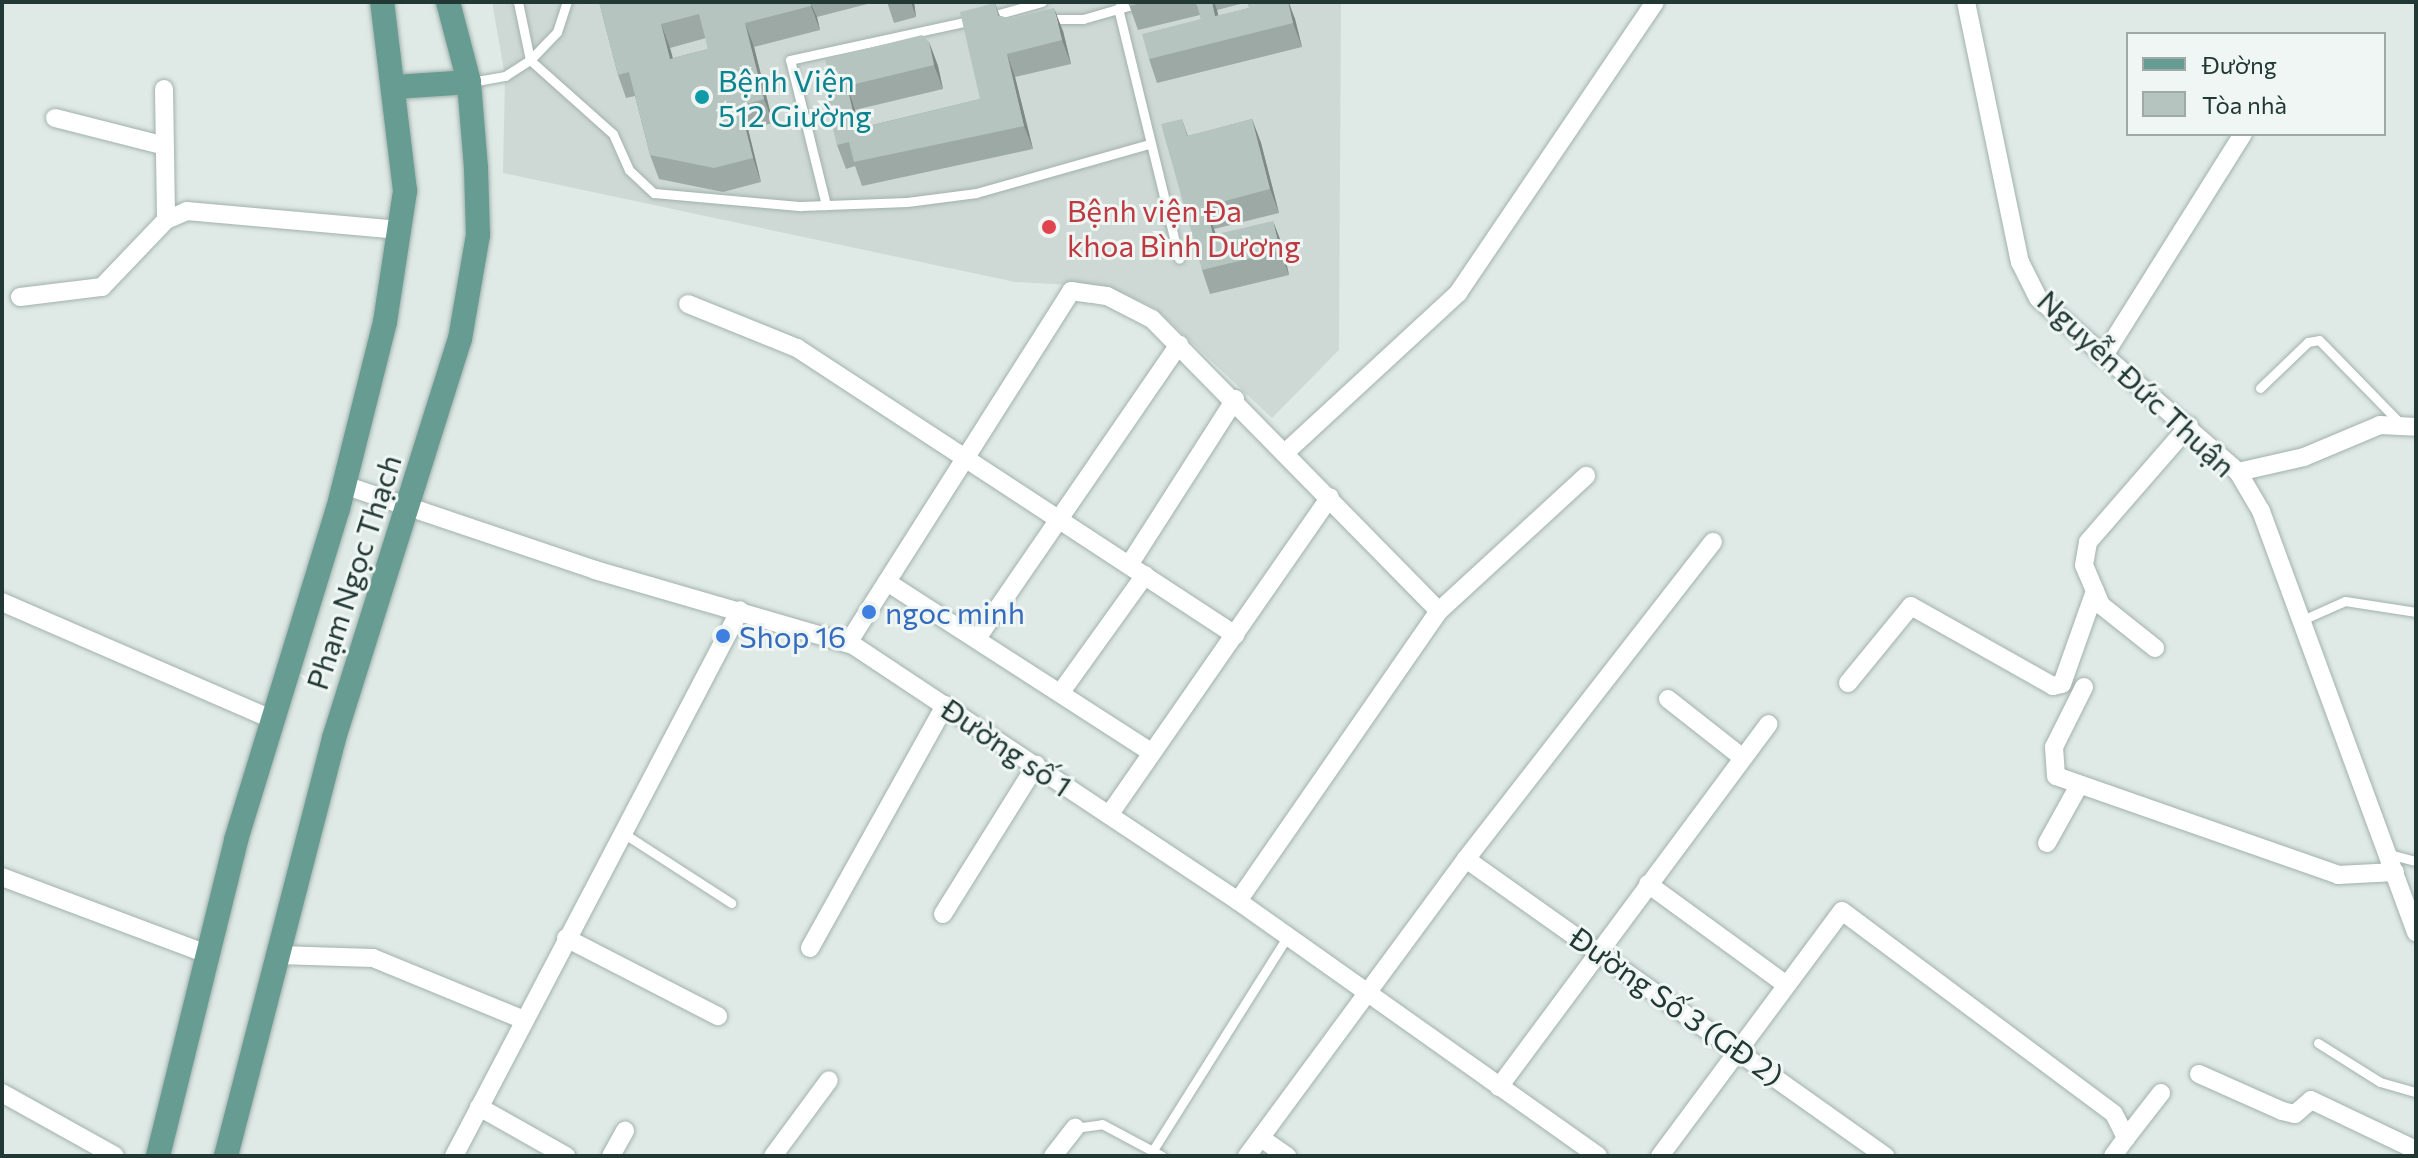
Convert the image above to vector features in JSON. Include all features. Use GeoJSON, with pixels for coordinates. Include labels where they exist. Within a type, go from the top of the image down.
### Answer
{"type":"FeatureCollection","features":[{"type":"Feature","properties":{"kind":"main road","name":"Phạm Ngọc Thạch"},"geometry":{"type":"LineString","coordinates":[[158,1156],[273,720],[344,485],[399,230],[405,191],[396,87],[382,2]]}},
{"type":"Feature","properties":{"kind":"main road","name":"Phạm Ngọc Thạch"},"geometry":{"type":"LineString","coordinates":[[226,1156],[334,738],[460,339],[478,235],[469,82],[448,2]]}},
{"type":"Feature","properties":{"kind":"main road"},"geometry":{"type":"LineString","coordinates":[[396,87],[469,82]]}},
{"type":"Feature","properties":{"kind":"street"},"geometry":{"type":"LineString","coordinates":[[1287,451],[1458,293],[1655,2]]}},
{"type":"Feature","properties":{"kind":"street","name":"Nguyễn Đức Thuận"},"geometry":{"type":"LineString","coordinates":[[1966,2],[2020,262],[2038,298],[2103,357],[2189,426],[2238,472],[2261,511],[2416,932]]}},
{"type":"Feature","properties":{"kind":"street"},"geometry":{"type":"LineString","coordinates":[[164,89],[162,145],[166,220]]}},
{"type":"Feature","properties":{"kind":"street"},"geometry":{"type":"LineString","coordinates":[[55,118],[162,145]]}},
{"type":"Feature","properties":{"kind":"street"},"geometry":{"type":"LineString","coordinates":[[2103,357],[2242,136]]}},
{"type":"Feature","properties":{"kind":"street"},"geometry":{"type":"LineString","coordinates":[[20,297],[102,287],[166,220],[187,211],[399,230]]}},
{"type":"Feature","properties":{"kind":"street"},"geometry":{"type":"LineString","coordinates":[[848,643],[969,458],[1071,291],[1107,296],[1152,319],[1287,451],[1439,611]]}},
{"type":"Feature","properties":{"kind":"street"},"geometry":{"type":"LineString","coordinates":[[688,304],[797,348],[1235,635]]}},
{"type":"Feature","properties":{"kind":"street"},"geometry":{"type":"LineString","coordinates":[[978,637],[1179,344]]}},
{"type":"Feature","properties":{"kind":"street"},"geometry":{"type":"LineString","coordinates":[[1129,565],[1235,399]]}},
{"type":"Feature","properties":{"kind":"street"},"geometry":{"type":"LineString","coordinates":[[2238,472],[2304,457],[2380,425],[2409,426]]}},
{"type":"Feature","properties":{"kind":"street"},"geometry":{"type":"LineString","coordinates":[[2155,648],[2101,605],[2084,565],[2088,542],[2189,426]]}},
{"type":"Feature","properties":{"kind":"street"},"geometry":{"type":"LineString","coordinates":[[1238,901],[1439,611],[1586,476]]}},
{"type":"Feature","properties":{"kind":"street","name":"Đường số 1"},"geometry":{"type":"LineString","coordinates":[[344,485],[408,510],[848,643],[1238,901],[1367,996],[1598,1156]]}},
{"type":"Feature","properties":{"kind":"street"},"geometry":{"type":"LineString","coordinates":[[1109,815],[1330,497]]}},
{"type":"Feature","properties":{"kind":"street"},"geometry":{"type":"LineString","coordinates":[[1247,1156],[1466,859],[1713,542]]}},
{"type":"Feature","properties":{"kind":"street"},"geometry":{"type":"LineString","coordinates":[[1061,692],[1145,575]]}},
{"type":"Feature","properties":{"kind":"street"},"geometry":{"type":"LineString","coordinates":[[887,582],[978,637],[1152,753]]}},
{"type":"Feature","properties":{"kind":"street"},"geometry":{"type":"LineString","coordinates":[[1848,683],[1911,606],[2053,686],[2062,684],[2095,591]]}},
{"type":"Feature","properties":{"kind":"street"},"geometry":{"type":"LineString","coordinates":[[2,602],[273,720]]}},
{"type":"Feature","properties":{"kind":"street"},"geometry":{"type":"LineString","coordinates":[[454,1156],[620,832],[740,610]]}},
{"type":"Feature","properties":{"kind":"street"},"geometry":{"type":"LineString","coordinates":[[2084,687],[2054,747],[2056,776],[2078,787],[2338,875],[2395,872]]}},
{"type":"Feature","properties":{"kind":"street"},"geometry":{"type":"LineString","coordinates":[[1668,699],[1743,758]]}},
{"type":"Feature","properties":{"kind":"street"},"geometry":{"type":"LineString","coordinates":[[810,948],[945,705]]}},
{"type":"Feature","properties":{"kind":"street"},"geometry":{"type":"LineString","coordinates":[[1499,1087],[1598,949],[1769,724]]}},
{"type":"Feature","properties":{"kind":"street"},"geometry":{"type":"LineString","coordinates":[[943,914],[1036,765]]}},
{"type":"Feature","properties":{"kind":"street"},"geometry":{"type":"LineString","coordinates":[[2047,843],[2078,787]]}},
{"type":"Feature","properties":{"kind":"street","name":"Đường Số 3 (GĐ 2)"},"geometry":{"type":"LineString","coordinates":[[1466,859],[1738,1048],[1885,1156]]}},
{"type":"Feature","properties":{"kind":"street"},"geometry":{"type":"LineString","coordinates":[[2,877],[209,955]]}},
{"type":"Feature","properties":{"kind":"street"},"geometry":{"type":"LineString","coordinates":[[1648,884],[1785,984]]}},
{"type":"Feature","properties":{"kind":"street"},"geometry":{"type":"LineString","coordinates":[[1660,1156],[1837,913],[1847,912],[2114,1114],[2126,1138]]}},
{"type":"Feature","properties":{"kind":"street"},"geometry":{"type":"LineString","coordinates":[[566,938],[718,1016]]}},
{"type":"Feature","properties":{"kind":"street"},"geometry":{"type":"LineString","coordinates":[[279,955],[373,958],[466,990],[524,1020]]}},
{"type":"Feature","properties":{"kind":"street"},"geometry":{"type":"LineString","coordinates":[[2199,1074],[2282,1111],[2295,1114],[2311,1100],[2416,1150]]}},
{"type":"Feature","properties":{"kind":"street"},"geometry":{"type":"LineString","coordinates":[[773,1156],[829,1080]]}},
{"type":"Feature","properties":{"kind":"street"},"geometry":{"type":"LineString","coordinates":[[2,1093],[115,1156]]}},
{"type":"Feature","properties":{"kind":"street"},"geometry":{"type":"LineString","coordinates":[[2113,1156],[2161,1093]]}},
{"type":"Feature","properties":{"kind":"street"},"geometry":{"type":"LineString","coordinates":[[479,1107],[566,1156]]}},
{"type":"Feature","properties":{"kind":"street"},"geometry":{"type":"LineString","coordinates":[[1053,1156],[1075,1128]]}},
{"type":"Feature","properties":{"kind":"street"},"geometry":{"type":"LineString","coordinates":[[611,1156],[625,1131]]}},
{"type":"Feature","properties":{"kind":"street"},"geometry":{"type":"LineString","coordinates":[[1261,1138],[1287,1156]]}},
{"type":"Feature","properties":{"kind":"lane"},"geometry":{"type":"LineString","coordinates":[[518,2],[530,60],[592,112],[654,193],[826,205],[976,193],[1149,144]]}},
{"type":"Feature","properties":{"kind":"lane"},"geometry":{"type":"LineString","coordinates":[[469,82],[505,76],[530,60],[557,32],[567,2]]}},
{"type":"Feature","properties":{"kind":"lane"},"geometry":{"type":"LineString","coordinates":[[826,205],[790,60],[1038,3],[1054,21],[1142,2]]}},
{"type":"Feature","properties":{"kind":"lane"},"geometry":{"type":"LineString","coordinates":[[1118,8],[1179,259]]}},
{"type":"Feature","properties":{"kind":"lane"},"geometry":{"type":"LineString","coordinates":[[2260,388],[2319,340],[2409,426]]}},
{"type":"Feature","properties":{"kind":"lane"},"geometry":{"type":"LineString","coordinates":[[2300,621],[2345,601],[2416,612]]}},
{"type":"Feature","properties":{"kind":"lane"},"geometry":{"type":"LineString","coordinates":[[620,832],[731,903]]}},
{"type":"Feature","properties":{"kind":"lane"},"geometry":{"type":"LineString","coordinates":[[2389,854],[2416,861]]}},
{"type":"Feature","properties":{"kind":"lane"},"geometry":{"type":"LineString","coordinates":[[1075,1128],[1102,1124],[1158,1153],[1287,937]]}},
{"type":"Feature","properties":{"kind":"lane"},"geometry":{"type":"LineString","coordinates":[[2318,1043],[2380,1082],[2416,1092]]}},
{"type":"Feature","properties":{"kind":"shaded area","name":"Bệnh viện Đa khoa Bình Dương"},"geometry":{"type":"Polygon","coordinates":[[[492,2],[1341,2],[1339,350],[1272,418],[1156,309],[1110,287],[1015,282],[503,173],[505,76],[492,2]]]}},
{"type":"Feature","properties":{"kind":"building","name":"Bệnh Viện 512 Giường"},"geometry":{"type":"Polygon","coordinates":[[[599,2],[810,2],[811,6],[745,23],[764,99],[740,106],[753,158],[714,168],[650,155],[629,72],[618,75],[599,2]],[[699,14],[661,24],[670,59],[708,49],[699,14]]]}},
{"type":"Feature","properties":{"kind":"building"},"geometry":{"type":"Polygon","coordinates":[[[1196,2],[1212,2],[1215,16],[1249,8],[1248,2],[1288,2],[1293,23],[1149,59],[1142,34],[1201,19],[1196,2]]]}},
{"type":"Feature","properties":{"kind":"building"},"geometry":{"type":"Polygon","coordinates":[[[995,3],[998,16],[1012,18],[1054,8],[1062,40],[1007,54],[1024,126],[854,162],[849,142],[837,145],[821,79],[829,77],[825,59],[922,35],[929,42],[934,65],[847,86],[857,129],[980,99],[960,12],[995,3]]]}},
{"type":"Feature","properties":{"kind":"building"},"geometry":{"type":"Polygon","coordinates":[[[1182,119],[1187,136],[1252,119],[1270,189],[1206,206],[1213,235],[1273,221],[1280,251],[1202,270],[1161,124],[1182,119]]]}},
{"type":"Feature","properties":{"kind":"place","name":"Bệnh Viện 512 Giường"},"geometry":{"type":"Point","coordinates":[702,97]}},
{"type":"Feature","properties":{"kind":"place","name":"Bệnh viện Đa khoa Bình Dương"},"geometry":{"type":"Point","coordinates":[1049,227]}},
{"type":"Feature","properties":{"kind":"place","name":"ngoc minh"},"geometry":{"type":"Point","coordinates":[869,612]}},
{"type":"Feature","properties":{"kind":"place","name":"Shop 16"},"geometry":{"type":"Point","coordinates":[723,636]}}]}
